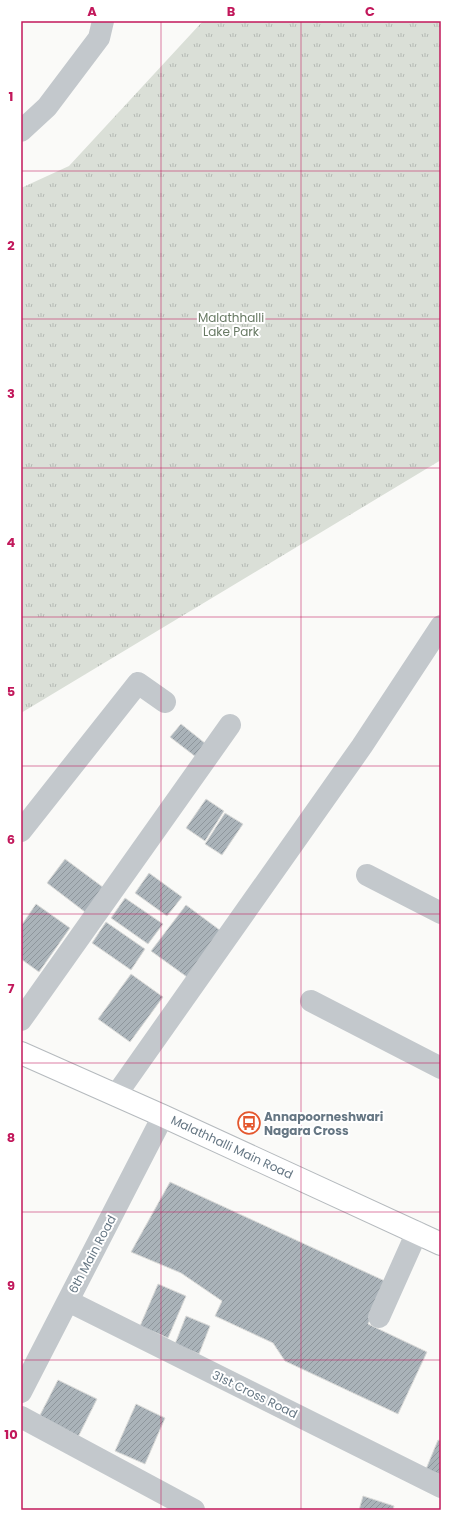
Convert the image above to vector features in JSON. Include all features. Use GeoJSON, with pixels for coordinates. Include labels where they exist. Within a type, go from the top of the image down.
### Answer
{"type":"FeatureCollection","features":[{"type":"Feature","properties":{"kind":"main road","name":"Malathhalli Main Road"},"geometry":{"type":"LineString","coordinates":[[21,1053],[163,1116],[441,1244]]}},
{"type":"Feature","properties":{"kind":"street"},"geometry":{"type":"LineString","coordinates":[[21,131],[47,107],[57,95],[99,38],[103,21]]}},
{"type":"Feature","properties":{"kind":"street"},"geometry":{"type":"LineString","coordinates":[[116,1095],[362,746],[441,626]]}},
{"type":"Feature","properties":{"kind":"street"},"geometry":{"type":"LineString","coordinates":[[21,831],[138,683],[165,702]]}},
{"type":"Feature","properties":{"kind":"street"},"geometry":{"type":"LineString","coordinates":[[21,1020],[230,726]]}},
{"type":"Feature","properties":{"kind":"street"},"geometry":{"type":"LineString","coordinates":[[367,875],[441,913]]}},
{"type":"Feature","properties":{"kind":"street"},"geometry":{"type":"LineString","coordinates":[[311,1001],[441,1068]]}},
{"type":"Feature","properties":{"kind":"street","name":"6th Main Road"},"geometry":{"type":"LineString","coordinates":[[21,1392],[163,1116]]}},
{"type":"Feature","properties":{"kind":"street"},"geometry":{"type":"LineString","coordinates":[[379,1317],[416,1232]]}},
{"type":"Feature","properties":{"kind":"street","name":"31st Cross Road"},"geometry":{"type":"LineString","coordinates":[[68,1301],[441,1487]]}},
{"type":"Feature","properties":{"kind":"street"},"geometry":{"type":"LineString","coordinates":[[21,1417],[194,1510]]}},
{"type":"Feature","properties":{"kind":"green space","name":"Malathhalli Lake Park"},"geometry":{"type":"Polygon","coordinates":[[[203,21],[441,21],[441,460],[21,713],[21,188],[69,166],[203,21]]]}},
{"type":"Feature","properties":{"kind":"building"},"geometry":{"type":"Polygon","coordinates":[[[181,724],[206,744],[196,757],[170,737],[181,724]]]}},
{"type":"Feature","properties":{"kind":"building"},"geometry":{"type":"Polygon","coordinates":[[[206,799],[224,811],[205,841],[186,828],[206,799]]]}},
{"type":"Feature","properties":{"kind":"building"},"geometry":{"type":"Polygon","coordinates":[[[225,813],[243,824],[222,855],[205,844],[225,813]]]}},
{"type":"Feature","properties":{"kind":"building"},"geometry":{"type":"Polygon","coordinates":[[[65,859],[104,888],[85,912],[47,883],[65,859]]]}},
{"type":"Feature","properties":{"kind":"building"},"geometry":{"type":"Polygon","coordinates":[[[149,873],[182,897],[167,916],[135,893],[149,873]]]}},
{"type":"Feature","properties":{"kind":"building"},"geometry":{"type":"Polygon","coordinates":[[[125,898],[163,924],[148,944],[111,918],[125,898]]]}},
{"type":"Feature","properties":{"kind":"building"},"geometry":{"type":"Polygon","coordinates":[[[36,904],[70,928],[39,972],[21,959],[21,926],[36,904]]]}},
{"type":"Feature","properties":{"kind":"building"},"geometry":{"type":"Polygon","coordinates":[[[186,905],[221,931],[187,977],[151,951],[186,905]]]}},
{"type":"Feature","properties":{"kind":"building"},"geometry":{"type":"Polygon","coordinates":[[[106,922],[145,949],[131,970],[92,943],[106,922]]]}},
{"type":"Feature","properties":{"kind":"building"},"geometry":{"type":"Polygon","coordinates":[[[131,974],[163,997],[130,1042],[98,1019],[131,974]]]}},
{"type":"Feature","properties":{"kind":"building"},"geometry":{"type":"Polygon","coordinates":[[[170,1182],[387,1282],[368,1324],[427,1352],[398,1414],[285,1361],[273,1343],[215,1316],[222,1301],[181,1273],[131,1252],[170,1182]]]}},
{"type":"Feature","properties":{"kind":"building"},"geometry":{"type":"Polygon","coordinates":[[[158,1284],[186,1296],[168,1338],[140,1326],[158,1284]]]}},
{"type":"Feature","properties":{"kind":"building"},"geometry":{"type":"Polygon","coordinates":[[[186,1316],[210,1326],[199,1354],[175,1344],[186,1316]]]}},
{"type":"Feature","properties":{"kind":"building"},"geometry":{"type":"Polygon","coordinates":[[[58,1380],[97,1399],[78,1437],[39,1417],[58,1380]]]}},
{"type":"Feature","properties":{"kind":"building"},"geometry":{"type":"Polygon","coordinates":[[[136,1404],[165,1418],[145,1464],[115,1451],[136,1404]]]}},
{"type":"Feature","properties":{"kind":"building"},"geometry":{"type":"Polygon","coordinates":[[[438,1440],[441,1441],[441,1475],[426,1469],[438,1440]]]}},
{"type":"Feature","properties":{"kind":"building"},"geometry":{"type":"Polygon","coordinates":[[[363,1496],[394,1506],[393,1510],[359,1510],[363,1496]]]}},
{"type":"Feature","properties":{"kind":"place","name":"Annapoorneshwari Nagara Cross"},"geometry":{"type":"Point","coordinates":[249,1123]}}]}
